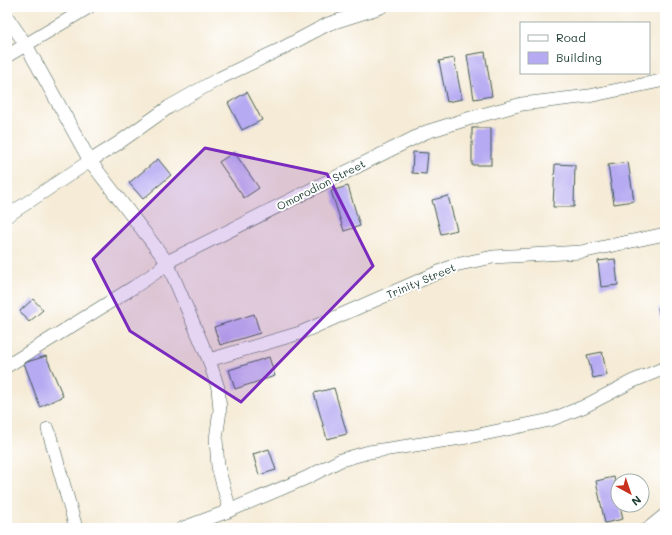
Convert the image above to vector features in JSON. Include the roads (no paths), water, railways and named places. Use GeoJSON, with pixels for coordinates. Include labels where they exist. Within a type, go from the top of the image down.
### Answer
{"type":"FeatureCollection","features":[{"type":"Feature","properties":{"kind":"street"},"geometry":{"type":"LineString","coordinates":[[7,56],[89,7]]}},
{"type":"Feature","properties":{"kind":"street"},"geometry":{"type":"LineString","coordinates":[[7,216],[117,144],[170,107],[220,78],[281,49],[328,24],[381,7]]}},
{"type":"Feature","properties":{"kind":"street"},"geometry":{"type":"LineString","coordinates":[[7,17],[26,45],[90,161],[167,262],[209,360],[218,388],[220,410],[216,439],[218,467],[228,503],[226,512]]}},
{"type":"Feature","properties":{"kind":"street","name":"Omorodion Street"},"geometry":{"type":"LineString","coordinates":[[7,366],[134,287],[158,271],[167,262],[426,132],[522,104],[589,96],[665,80]]}},
{"type":"Feature","properties":{"kind":"street","name":"Trinity Street"},"geometry":{"type":"LineString","coordinates":[[209,360],[300,333],[455,265],[493,257],[581,252],[665,234]]}},
{"type":"Feature","properties":{"kind":"street"},"geometry":{"type":"LineString","coordinates":[[183,528],[226,512],[306,478],[341,460],[369,452],[474,436],[550,420],[583,408],[633,381],[665,368]]}},
{"type":"Feature","properties":{"kind":"street"},"geometry":{"type":"LineString","coordinates":[[48,429],[76,528]]}},
{"type":"Feature","properties":{"kind":"street"},"geometry":{"type":"LineString","coordinates":[[649,528],[665,515]]}}]}
